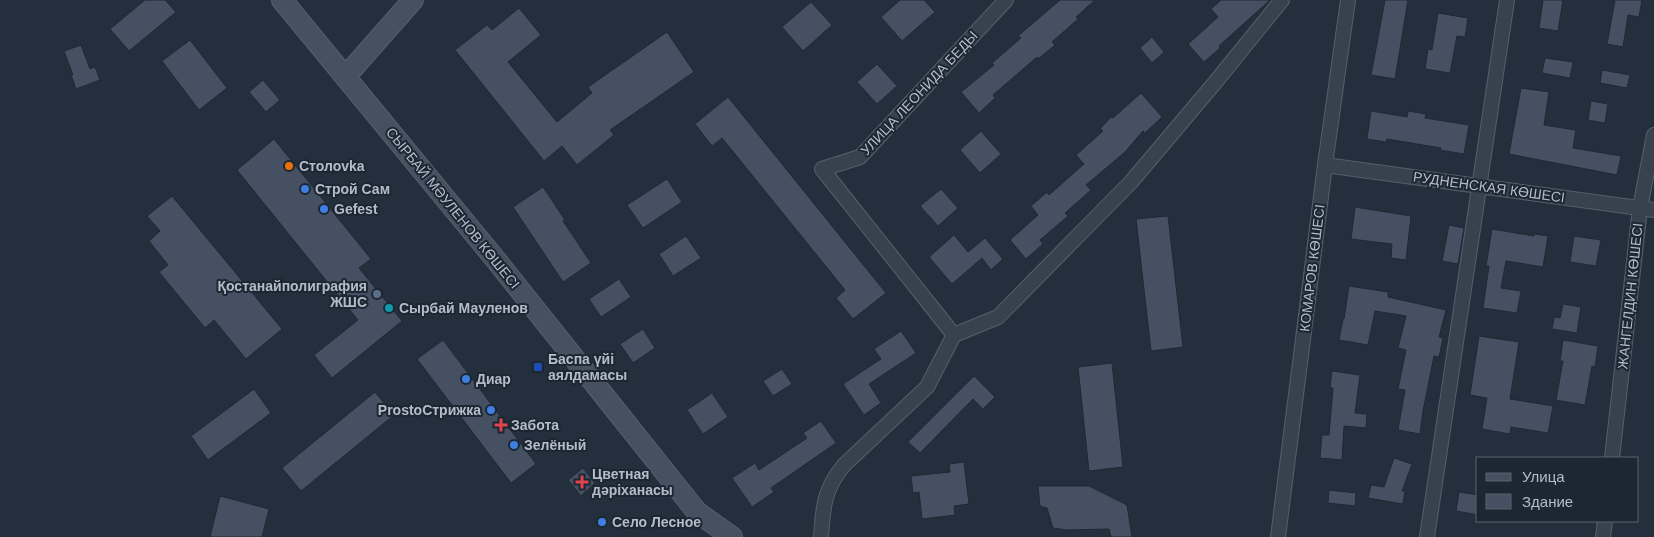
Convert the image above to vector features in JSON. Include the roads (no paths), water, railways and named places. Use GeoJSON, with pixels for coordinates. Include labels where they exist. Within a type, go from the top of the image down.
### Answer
{"type":"FeatureCollection","features":[{"type":"Feature","properties":{"kind":"main road","name":"СЫРБАЙ МӘУЛЕНОВ КӨШЕСІ"},"geometry":{"type":"LineString","coordinates":[[282,0],[496,260],[697,512]]}},
{"type":"Feature","properties":{"kind":"main road"},"geometry":{"type":"LineString","coordinates":[[346,76],[413,0]]}},
{"type":"Feature","properties":{"kind":"main road"},"geometry":{"type":"LineString","coordinates":[[697,512],[706,537]]}},
{"type":"Feature","properties":{"kind":"main road"},"geometry":{"type":"LineString","coordinates":[[697,512],[732,537]]}},
{"type":"Feature","properties":{"kind":"street","name":"УЛИЦА ЛЕОНИДА БЕДЫ"},"geometry":{"type":"LineString","coordinates":[[954,335],[822,170],[860,157],[1006,0]]}},
{"type":"Feature","properties":{"kind":"street"},"geometry":{"type":"LineString","coordinates":[[821,537],[823,505],[827,491],[835,476],[844,465],[928,387],[954,335],[998,317],[1124,190],[1282,0]]}},
{"type":"Feature","properties":{"kind":"street"},"geometry":{"type":"LineString","coordinates":[[1427,537],[1507,0]]}},
{"type":"Feature","properties":{"kind":"street","name":"КОМАРОВ КӨШЕСІ"},"geometry":{"type":"LineString","coordinates":[[1278,537],[1344,3]]}},
{"type":"Feature","properties":{"kind":"street","name":"ЖАНГЕЛДИН КӨШЕСІ"},"geometry":{"type":"LineString","coordinates":[[1612,457],[1640,208],[1654,135]]}},
{"type":"Feature","properties":{"kind":"street","name":"РУДНЕНСКАЯ КӨШЕСІ"},"geometry":{"type":"LineString","coordinates":[[1325,165],[1654,210]]}},
{"type":"Feature","properties":{"kind":"street"},"geometry":{"type":"LineString","coordinates":[[1603,537],[1604,522]]}},
{"type":"Feature","properties":{"kind":"place","name":"Столоvka"},"geometry":{"type":"Point","coordinates":[289,166]}},
{"type":"Feature","properties":{"kind":"place","name":"Строй Сам"},"geometry":{"type":"Point","coordinates":[305,189]}},
{"type":"Feature","properties":{"kind":"place","name":"Gefest"},"geometry":{"type":"Point","coordinates":[324,209]}},
{"type":"Feature","properties":{"kind":"place","name":"Қостанайполиграфия ЖШС"},"geometry":{"type":"Point","coordinates":[377,294]}},
{"type":"Feature","properties":{"kind":"place","name":"Сырбай Мауленов"},"geometry":{"type":"Point","coordinates":[389,308]}},
{"type":"Feature","properties":{"kind":"place","name":"Баспа үйі аялдамасы"},"geometry":{"type":"Point","coordinates":[538,367]}},
{"type":"Feature","properties":{"kind":"place","name":"Диар"},"geometry":{"type":"Point","coordinates":[466,379]}},
{"type":"Feature","properties":{"kind":"place","name":"ProstoСтрижка"},"geometry":{"type":"Point","coordinates":[491,410]}},
{"type":"Feature","properties":{"kind":"place","name":"Забота"},"geometry":{"type":"Point","coordinates":[501,425]}},
{"type":"Feature","properties":{"kind":"place","name":"Зелёный"},"geometry":{"type":"Point","coordinates":[514,445]}},
{"type":"Feature","properties":{"kind":"place","name":"Цветная дәріханасы"},"geometry":{"type":"Point","coordinates":[582,482]}},
{"type":"Feature","properties":{"kind":"place","name":"Село Лесное"},"geometry":{"type":"Point","coordinates":[602,522]}}]}
